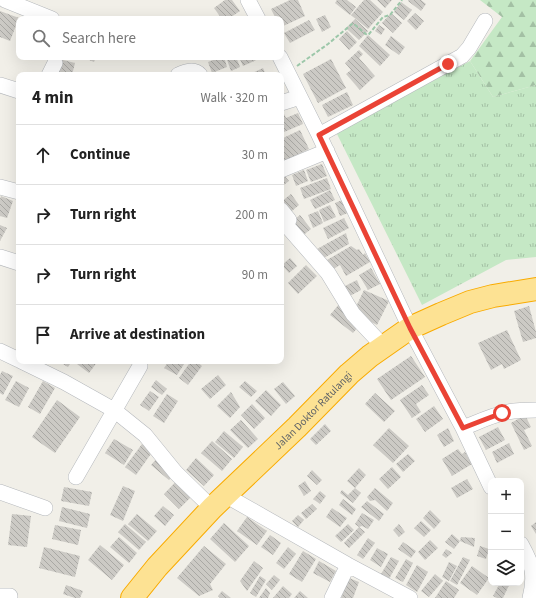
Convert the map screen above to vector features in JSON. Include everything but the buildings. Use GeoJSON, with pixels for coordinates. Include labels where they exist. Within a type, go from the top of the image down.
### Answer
{"type":"FeatureCollection","features":[{"type":"Feature","properties":{"kind":"highway","name":"Jalan Doktor Ratulangi"},"geometry":{"type":"LineString","coordinates":[[132,598],[143,582],[219,502],[297,427],[349,374],[370,356],[410,328],[470,302],[493,296],[536,289]]}},
{"type":"Feature","properties":{"kind":"street"},"geometry":{"type":"LineString","coordinates":[[5,0],[45,16]]}},
{"type":"Feature","properties":{"kind":"street"},"geometry":{"type":"LineString","coordinates":[[248,0],[256,16]]}},
{"type":"Feature","properties":{"kind":"street"},"geometry":{"type":"LineString","coordinates":[[319,135],[462,56],[469,48],[485,21]]}},
{"type":"Feature","properties":{"kind":"street"},"geometry":{"type":"LineString","coordinates":[[282,60],[327,151],[410,328],[463,428],[488,481]]}},
{"type":"Feature","properties":{"kind":"street"},"geometry":{"type":"LineString","coordinates":[[186,72],[196,72]]}},
{"type":"Feature","properties":{"kind":"street"},"geometry":{"type":"LineString","coordinates":[[0,85],[16,90]]}},
{"type":"Feature","properties":{"kind":"street"},"geometry":{"type":"LineString","coordinates":[[284,102],[300,97]]}},
{"type":"Feature","properties":{"kind":"street"},"geometry":{"type":"LineString","coordinates":[[284,169],[327,151]]}},
{"type":"Feature","properties":{"kind":"street"},"geometry":{"type":"LineString","coordinates":[[0,187],[16,191]]}},
{"type":"Feature","properties":{"kind":"street"},"geometry":{"type":"LineString","coordinates":[[284,214],[289,220],[287,226],[328,273],[353,314],[384,347]]}},
{"type":"Feature","properties":{"kind":"street"},"geometry":{"type":"LineString","coordinates":[[0,257],[16,262]]}},
{"type":"Feature","properties":{"kind":"street"},"geometry":{"type":"LineString","coordinates":[[0,351],[16,359]]}},
{"type":"Feature","properties":{"kind":"street"},"geometry":{"type":"LineString","coordinates":[[26,364],[64,382],[114,410],[145,435],[176,473],[219,502],[348,565],[410,598]]}},
{"type":"Feature","properties":{"kind":"street"},"geometry":{"type":"LineString","coordinates":[[76,477],[140,366]]}},
{"type":"Feature","properties":{"kind":"street"},"geometry":{"type":"LineString","coordinates":[[463,428],[502,413],[536,410]]}},
{"type":"Feature","properties":{"kind":"street"},"geometry":{"type":"LineString","coordinates":[[0,492],[45,508]]}},
{"type":"Feature","properties":{"kind":"street"},"geometry":{"type":"LineString","coordinates":[[524,550],[532,565],[534,576],[530,598]]}},
{"type":"Feature","properties":{"kind":"street"},"geometry":{"type":"LineString","coordinates":[[332,598],[348,565]]}},
{"type":"Feature","properties":{"kind":"path"},"geometry":{"type":"LineString","coordinates":[[288,72],[328,44],[352,24],[354,24],[366,35],[369,34],[381,18],[390,15],[402,0]]}},
{"type":"Feature","properties":{"kind":"green space"},"geometry":{"type":"Polygon","coordinates":[[[480,0],[536,0],[536,85],[493,97],[470,61],[502,17],[480,0]]]}},
{"type":"Feature","properties":{"kind":"green space"},"geometry":{"type":"Polygon","coordinates":[[[470,61],[493,97],[536,85],[536,257],[506,260],[422,305],[336,132],[470,61]]]}},
{"type":"Feature","properties":{"kind":"route"},"geometry":{"type":"LineString","coordinates":[[448,64],[319,135],[410,328],[463,428],[502,413]]}}]}
